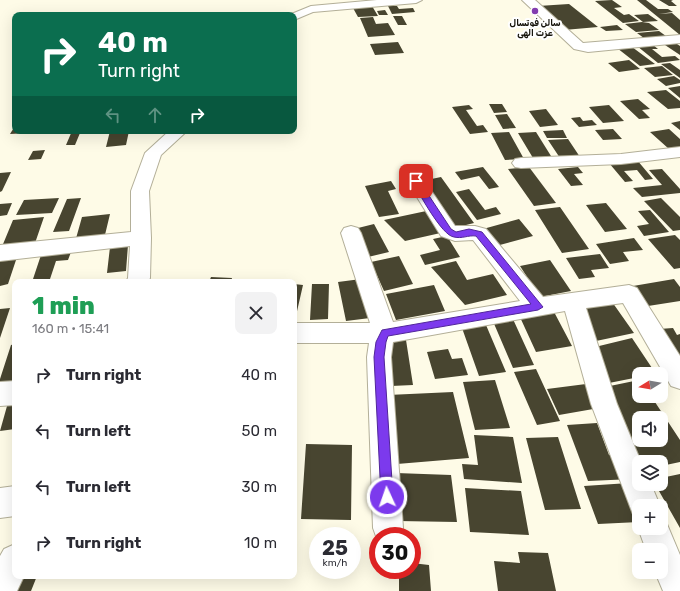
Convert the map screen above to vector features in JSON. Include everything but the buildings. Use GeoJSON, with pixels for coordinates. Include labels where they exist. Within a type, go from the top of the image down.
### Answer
{"type":"FeatureCollection","features":[{"type":"Feature","properties":{"kind":"street"},"geometry":{"type":"LineString","coordinates":[[297,15],[311,9],[382,1],[416,0]]}},
{"type":"Feature","properties":{"kind":"street"},"geometry":{"type":"LineString","coordinates":[[528,0],[579,46],[588,48],[680,39]]}},
{"type":"Feature","properties":{"kind":"street"},"geometry":{"type":"LineString","coordinates":[[138,279],[141,238],[140,191],[142,183],[153,154],[176,134]]}},
{"type":"Feature","properties":{"kind":"street"},"geometry":{"type":"LineString","coordinates":[[521,163],[621,159],[680,152]]}},
{"type":"Feature","properties":{"kind":"street"},"geometry":{"type":"LineString","coordinates":[[416,181],[448,231],[456,235],[469,232],[479,234],[538,307]]}},
{"type":"Feature","properties":{"kind":"street"},"geometry":{"type":"LineString","coordinates":[[351,232],[385,332],[381,342],[379,357],[388,527]]}},
{"type":"Feature","properties":{"kind":"street"},"geometry":{"type":"LineString","coordinates":[[0,253],[141,238]]}},
{"type":"Feature","properties":{"kind":"street"},"geometry":{"type":"LineString","coordinates":[[297,333],[385,332],[573,301],[629,294],[680,378]]}},
{"type":"Feature","properties":{"kind":"street"},"geometry":{"type":"LineString","coordinates":[[573,301],[604,404],[642,499]]}},
{"type":"Feature","properties":{"kind":"street"},"geometry":{"type":"LineString","coordinates":[[0,394],[12,393]]}},
{"type":"Feature","properties":{"kind":"street"},"geometry":{"type":"LineString","coordinates":[[0,503],[12,501]]}},
{"type":"Feature","properties":{"kind":"street"},"geometry":{"type":"LineString","coordinates":[[656,535],[678,591]]}},
{"type":"Feature","properties":{"kind":"street"},"geometry":{"type":"LineString","coordinates":[[0,590],[12,566]]}},
{"type":"Feature","properties":{"kind":"place","name":"سالن فوتسال عزت الهی"},"geometry":{"type":"Point","coordinates":[535,11]}},
{"type":"Feature","properties":{"kind":"route"},"geometry":{"type":"LineString","coordinates":[[387,497],[379,357],[381,342],[385,332],[538,307],[479,234],[469,232],[456,235],[448,231],[416,181]]}}]}
